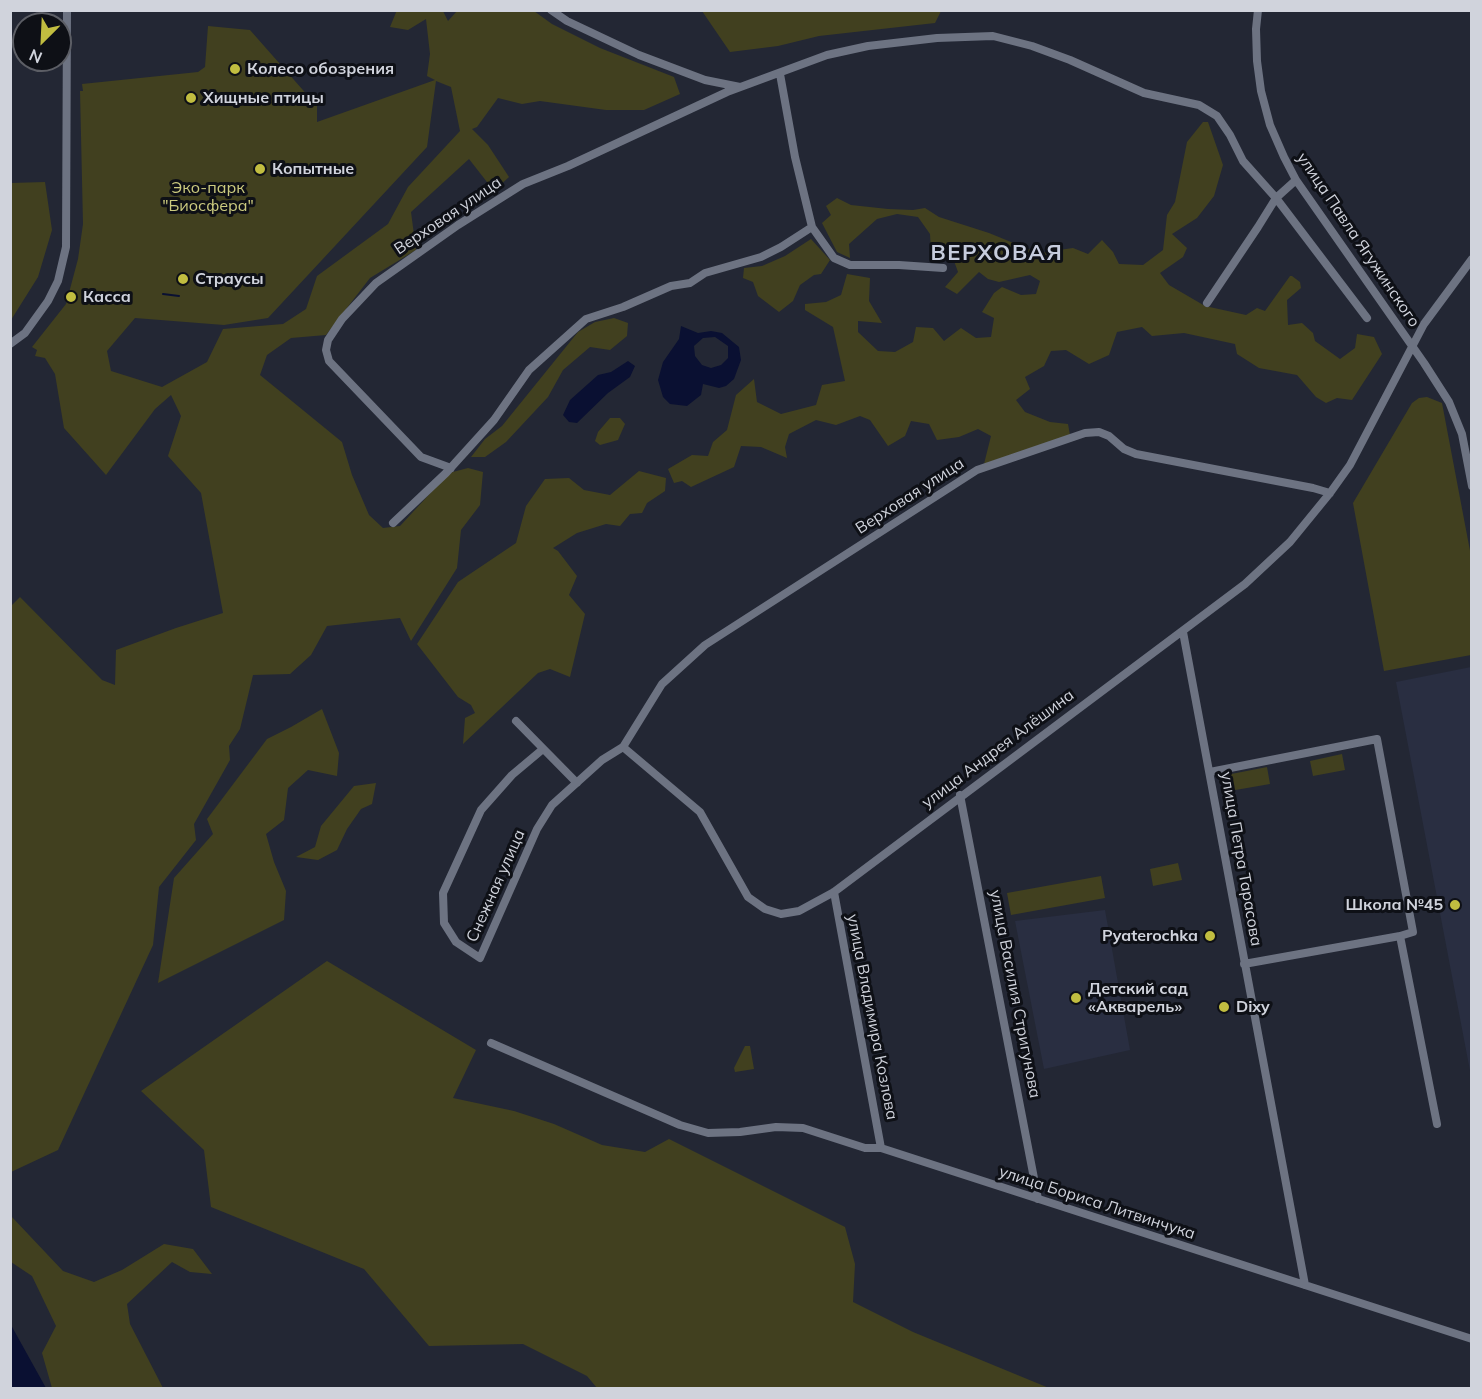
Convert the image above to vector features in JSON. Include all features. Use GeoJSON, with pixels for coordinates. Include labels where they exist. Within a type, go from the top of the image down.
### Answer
{"type":"FeatureCollection","features":[{"type":"Feature","properties":{"kind":"street"},"geometry":{"type":"LineString","coordinates":[[10,344],[25,333],[48,301],[58,281],[66,247],[68,10]]}},
{"type":"Feature","properties":{"kind":"street"},"geometry":{"type":"LineString","coordinates":[[551,10],[567,21],[639,55],[705,80],[741,88]]}},
{"type":"Feature","properties":{"kind":"street","name":"улица Павла Ягужинского"},"geometry":{"type":"LineString","coordinates":[[1258,10],[1257,61],[1261,91],[1270,125],[1296,180],[1449,402],[1462,434],[1472,486]]}},
{"type":"Feature","properties":{"kind":"street","name":"Верховая улица"},"geometry":{"type":"LineString","coordinates":[[451,468],[421,457],[329,361],[326,350],[328,340],[342,320],[376,283],[458,225],[523,184],[568,166],[727,92],[827,55],[868,46],[937,38],[993,36],[1032,46],[1070,60],[1144,93],[1199,105],[1217,116],[1243,161],[1276,198],[1367,318]]}},
{"type":"Feature","properties":{"kind":"street"},"geometry":{"type":"LineString","coordinates":[[780,74],[795,157],[812,227],[834,258],[850,265],[899,264],[943,268]]}},
{"type":"Feature","properties":{"kind":"street"},"geometry":{"type":"LineString","coordinates":[[1207,303],[1276,198],[1296,180]]}},
{"type":"Feature","properties":{"kind":"street"},"geometry":{"type":"LineString","coordinates":[[393,523],[451,468],[494,420],[529,370],[586,319],[623,307],[670,286],[690,283],[705,273],[761,256],[781,247],[812,227]]}},
{"type":"Feature","properties":{"kind":"street"},"geometry":{"type":"LineString","coordinates":[[1183,632],[1245,584],[1283,549],[1330,493],[1350,465],[1424,324],[1472,259]]}},
{"type":"Feature","properties":{"kind":"street","name":"Верховая улица"},"geometry":{"type":"LineString","coordinates":[[623,747],[662,684],[705,645],[977,470],[1085,433],[1099,432],[1109,436],[1124,449],[1136,454],[1330,493]]}},
{"type":"Feature","properties":{"kind":"street","name":"улица Андрея Алёшина"},"geometry":{"type":"LineString","coordinates":[[623,747],[700,812],[748,897],[765,909],[781,914],[799,911],[834,892],[960,795],[1183,632]]}},
{"type":"Feature","properties":{"kind":"street","name":"улица Петра Тарасова"},"geometry":{"type":"LineString","coordinates":[[1183,632],[1305,1285]]}},
{"type":"Feature","properties":{"kind":"street"},"geometry":{"type":"LineString","coordinates":[[516,721],[577,783]]}},
{"type":"Feature","properties":{"kind":"street"},"geometry":{"type":"LineString","coordinates":[[1210,772],[1377,739],[1413,932],[1244,964]]}},
{"type":"Feature","properties":{"kind":"street","name":"Снежная улица"},"geometry":{"type":"LineString","coordinates":[[543,749],[512,775],[481,810],[442,893],[444,923],[456,942],[480,958],[537,830],[552,804],[602,760],[623,747]]}},
{"type":"Feature","properties":{"kind":"street","name":"улица Василия Стригунова"},"geometry":{"type":"LineString","coordinates":[[960,795],[1038,1199]]}},
{"type":"Feature","properties":{"kind":"street","name":"улица Владимира Козлова"},"geometry":{"type":"LineString","coordinates":[[834,892],[881,1148]]}},
{"type":"Feature","properties":{"kind":"street"},"geometry":{"type":"LineString","coordinates":[[1400,936],[1437,1124]]}},
{"type":"Feature","properties":{"kind":"street","name":"улица Бориса Литвинчука"},"geometry":{"type":"LineString","coordinates":[[491,1043],[680,1125],[708,1133],[740,1132],[776,1127],[803,1128],[865,1148],[881,1148],[1305,1285]]}},
{"type":"Feature","properties":{"kind":"street"},"geometry":{"type":"LineString","coordinates":[[1305,1285],[1472,1339]]}},
{"type":"Feature","properties":{"kind":"shaded area","name":"Школа №45"},"geometry":{"type":"Polygon","coordinates":[[[1471,667],[1471,1076],[1396,682],[1471,667]]]}},
{"type":"Feature","properties":{"kind":"shaded area","name":"Детский сад «Акварель»"},"geometry":{"type":"Polygon","coordinates":[[[1105,910],[1130,1050],[1044,1069],[1015,921],[1105,910]]]}},
{"type":"Feature","properties":{"kind":"green space","name":"Эко-парк \"Биосфера\""},"geometry":{"type":"Polygon","coordinates":[[[397,10],[443,11],[448,21],[457,11],[534,11],[552,24],[600,48],[674,77],[680,94],[644,110],[606,110],[540,101],[522,104],[498,98],[477,127],[472,129],[488,145],[509,177],[494,191],[469,159],[411,212],[416,250],[370,278],[326,335],[291,338],[267,355],[260,375],[342,442],[352,475],[369,515],[383,528],[400,526],[449,473],[468,468],[483,472],[480,505],[461,530],[457,568],[411,641],[400,618],[327,626],[311,655],[290,674],[253,675],[240,729],[229,746],[230,760],[194,824],[196,840],[159,887],[153,945],[58,1150],[11,1172],[11,606],[20,597],[102,680],[115,685],[116,650],[223,613],[201,493],[168,456],[181,416],[171,395],[155,409],[106,475],[64,428],[55,374],[45,358],[35,356],[37,350],[32,347],[66,304],[78,259],[83,224],[80,91],[83,91],[82,84],[198,72],[205,67],[208,26],[250,30],[317,106],[317,122],[435,80],[427,76],[430,54],[426,19],[408,30],[390,27],[397,10]],[[436,81],[427,147],[268,318],[224,325],[135,318],[107,351],[111,371],[162,387],[207,362],[223,329],[283,324],[306,309],[317,276],[388,224],[408,187],[460,131],[451,87],[436,81]]]}},
{"type":"Feature","properties":{"kind":"green space"},"geometry":{"type":"Polygon","coordinates":[[[702,11],[941,11],[935,23],[819,36],[778,46],[730,52],[702,11]]]}},
{"type":"Feature","properties":{"kind":"green space"},"geometry":{"type":"Polygon","coordinates":[[[1203,122],[1208,122],[1223,165],[1214,196],[1197,218],[1172,234],[1187,248],[1183,257],[1160,273],[1169,285],[1205,306],[1246,315],[1257,308],[1265,311],[1292,276],[1300,282],[1301,288],[1287,300],[1288,325],[1302,323],[1313,333],[1315,341],[1340,359],[1355,348],[1357,334],[1374,337],[1382,354],[1352,400],[1337,398],[1326,403],[1316,397],[1297,375],[1259,368],[1237,354],[1235,344],[1184,333],[1152,336],[1142,327],[1117,332],[1109,355],[1089,364],[1066,350],[1051,351],[1044,366],[1025,377],[1030,389],[1016,400],[1025,412],[1050,422],[1068,424],[1070,435],[984,464],[991,436],[978,429],[959,437],[937,440],[929,424],[911,421],[905,436],[888,446],[870,420],[860,416],[836,425],[816,420],[789,434],[785,447],[787,458],[761,447],[741,446],[734,467],[691,487],[682,481],[674,483],[668,469],[692,455],[708,456],[713,442],[727,430],[736,395],[754,379],[757,402],[781,414],[816,405],[822,385],[845,381],[833,327],[805,310],[805,304],[826,302],[841,295],[847,274],[870,278],[869,301],[882,323],[858,321],[858,332],[878,351],[895,352],[913,342],[916,327],[933,328],[944,341],[961,328],[976,338],[991,337],[994,318],[982,312],[994,293],[1002,287],[1021,295],[1036,294],[1040,281],[1030,275],[999,282],[988,279],[979,272],[957,294],[945,287],[958,272],[954,261],[965,253],[959,244],[947,259],[931,251],[930,234],[918,217],[897,214],[877,219],[849,244],[850,258],[837,252],[822,223],[831,215],[826,206],[837,198],[851,205],[888,209],[925,208],[939,217],[989,233],[1038,253],[1073,248],[1088,254],[1102,240],[1113,252],[1119,264],[1143,265],[1163,250],[1167,215],[1175,202],[1187,142],[1203,122]]]}},
{"type":"Feature","properties":{"kind":"green space"},"geometry":{"type":"Polygon","coordinates":[[[45,182],[52,230],[38,277],[11,320],[11,183],[45,182]]]}},
{"type":"Feature","properties":{"kind":"green space"},"geometry":{"type":"Polygon","coordinates":[[[811,239],[830,260],[821,274],[814,275],[800,285],[793,301],[779,312],[758,296],[753,282],[743,278],[744,268],[762,266],[785,256],[811,239]]]}},
{"type":"Feature","properties":{"kind":"green space"},"geometry":{"type":"Polygon","coordinates":[[[614,318],[628,323],[627,336],[610,350],[590,347],[563,370],[548,397],[506,442],[485,457],[471,457],[485,439],[502,426],[578,332],[595,322],[614,318]]]}},
{"type":"Feature","properties":{"kind":"green space"},"geometry":{"type":"Polygon","coordinates":[[[1427,397],[1442,403],[1471,556],[1471,655],[1384,671],[1353,503],[1412,403],[1419,398],[1427,397]]]}},
{"type":"Feature","properties":{"kind":"green space"},"geometry":{"type":"Polygon","coordinates":[[[610,418],[620,418],[625,424],[618,440],[600,445],[595,441],[598,432],[610,418]]]}},
{"type":"Feature","properties":{"kind":"green space"},"geometry":{"type":"Polygon","coordinates":[[[639,471],[666,478],[665,491],[647,503],[642,513],[630,514],[620,526],[606,524],[577,533],[553,548],[558,551],[577,576],[569,595],[585,614],[570,677],[550,669],[538,673],[463,744],[465,718],[475,713],[471,705],[458,697],[417,644],[458,582],[516,543],[526,506],[545,479],[569,478],[584,490],[610,495],[639,471]]]}},
{"type":"Feature","properties":{"kind":"green space"},"geometry":{"type":"Polygon","coordinates":[[[322,709],[339,753],[337,776],[308,770],[288,788],[284,820],[266,834],[286,891],[284,920],[158,983],[174,878],[213,834],[207,819],[267,739],[322,709]]]}},
{"type":"Feature","properties":{"kind":"green space"},"geometry":{"type":"Polygon","coordinates":[[[1342,754],[1345,770],[1313,776],[1310,761],[1342,754]]]}},
{"type":"Feature","properties":{"kind":"green space"},"geometry":{"type":"Polygon","coordinates":[[[1267,767],[1270,784],[1224,792],[1221,776],[1267,767]]]}},
{"type":"Feature","properties":{"kind":"green space"},"geometry":{"type":"Polygon","coordinates":[[[376,783],[372,804],[361,809],[347,829],[337,850],[318,860],[296,857],[315,847],[321,826],[354,786],[376,783]]]}},
{"type":"Feature","properties":{"kind":"green space"},"geometry":{"type":"Polygon","coordinates":[[[1178,863],[1182,880],[1153,886],[1150,869],[1178,863]]]}},
{"type":"Feature","properties":{"kind":"green space"},"geometry":{"type":"Polygon","coordinates":[[[1101,876],[1105,898],[1011,915],[1007,893],[1101,876]]]}},
{"type":"Feature","properties":{"kind":"green space"},"geometry":{"type":"Polygon","coordinates":[[[327,961],[476,1050],[453,1098],[514,1111],[554,1124],[602,1145],[645,1152],[669,1139],[845,1227],[855,1264],[853,1302],[913,1332],[1049,1388],[597,1388],[587,1376],[523,1344],[429,1346],[364,1269],[211,1207],[204,1150],[141,1091],[327,961]]]}},
{"type":"Feature","properties":{"kind":"green space"},"geometry":{"type":"Polygon","coordinates":[[[745,1046],[750,1046],[754,1069],[735,1072],[734,1068],[745,1046]]]}},
{"type":"Feature","properties":{"kind":"green space"},"geometry":{"type":"Polygon","coordinates":[[[11,1216],[63,1271],[94,1282],[122,1270],[164,1244],[193,1249],[212,1274],[190,1272],[172,1262],[127,1304],[130,1324],[163,1388],[52,1388],[42,1353],[56,1326],[32,1276],[11,1262],[11,1216]]]}},
{"type":"Feature","properties":{"kind":"water"},"geometry":{"type":"Polygon","coordinates":[[[681,326],[698,333],[711,331],[722,333],[739,347],[741,360],[734,379],[726,386],[719,388],[703,384],[701,395],[687,406],[670,404],[663,397],[658,380],[663,362],[679,339],[681,326]],[[715,337],[703,338],[694,346],[695,356],[702,365],[711,368],[721,365],[728,358],[728,346],[715,337]]]}},
{"type":"Feature","properties":{"kind":"water"},"geometry":{"type":"Polygon","coordinates":[[[628,361],[635,366],[630,377],[608,393],[577,423],[569,422],[563,415],[570,400],[598,375],[611,372],[628,361]]]}},
{"type":"Feature","properties":{"kind":"water"},"geometry":{"type":"Polygon","coordinates":[[[11,1325],[46,1388],[11,1388],[11,1325]]]}},
{"type":"Feature","properties":{"kind":"waterway"},"geometry":{"type":"LineString","coordinates":[[163,294],[179,296]]}},
{"type":"Feature","properties":{"kind":"place","name":"Колесо обозрения"},"geometry":{"type":"Point","coordinates":[235,69]}},
{"type":"Feature","properties":{"kind":"place","name":"Хищные птицы"},"geometry":{"type":"Point","coordinates":[191,98]}},
{"type":"Feature","properties":{"kind":"place","name":"Копытные"},"geometry":{"type":"Point","coordinates":[260,169]}},
{"type":"Feature","properties":{"kind":"place","name":"Страусы"},"geometry":{"type":"Point","coordinates":[183,279]}},
{"type":"Feature","properties":{"kind":"place","name":"Касса"},"geometry":{"type":"Point","coordinates":[71,297]}},
{"type":"Feature","properties":{"kind":"place","name":"Школа №45"},"geometry":{"type":"Point","coordinates":[1455,905]}},
{"type":"Feature","properties":{"kind":"place","name":"Pyaterochka"},"geometry":{"type":"Point","coordinates":[1210,936]}},
{"type":"Feature","properties":{"kind":"place","name":"Детский сад «Акварель»"},"geometry":{"type":"Point","coordinates":[1076,998]}},
{"type":"Feature","properties":{"kind":"place","name":"Dixy"},"geometry":{"type":"Point","coordinates":[1224,1007]}},
{"type":"Feature","properties":{"kind":"district","name":"ВЕРХОВАЯ"},"geometry":{"type":"Point","coordinates":[997,253]}}]}
